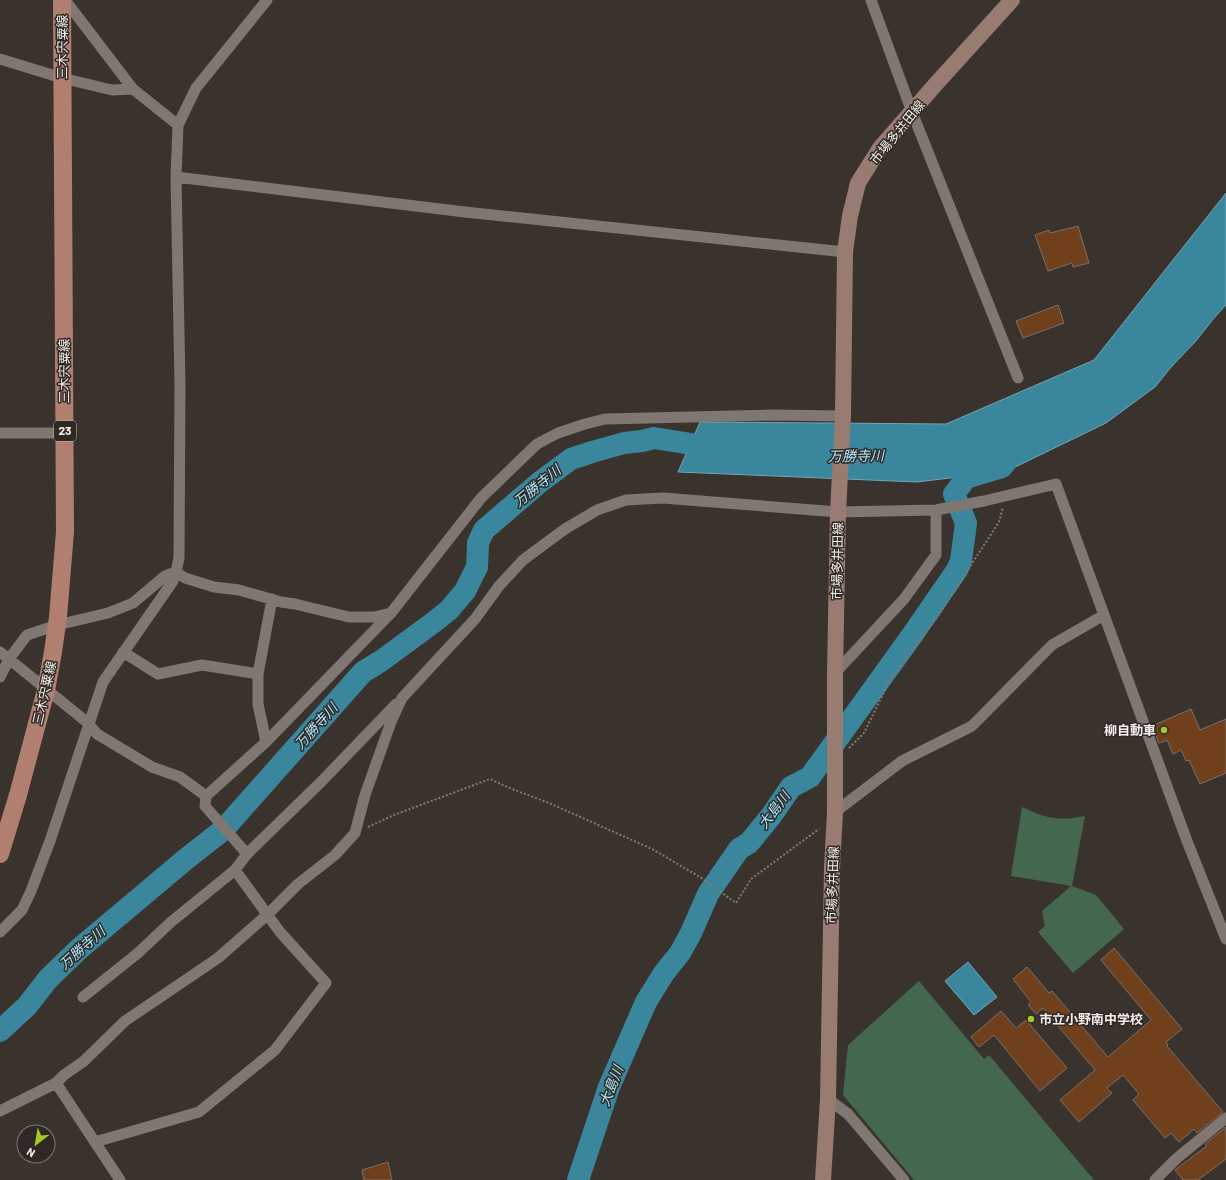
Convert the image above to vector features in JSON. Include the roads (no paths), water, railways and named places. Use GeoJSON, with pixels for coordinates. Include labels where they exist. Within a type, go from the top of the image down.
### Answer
{"type":"FeatureCollection","features":[{"type":"Feature","properties":{"kind":"main road","name":"三木宍粟線"},"geometry":{"type":"LineString","coordinates":[[0,854],[18,795],[46,690],[54,652],[65,532],[62,0]]}},
{"type":"Feature","properties":{"kind":"main road","name":"市場多井田線"},"geometry":{"type":"LineString","coordinates":[[823,1180],[828,1099],[832,868],[835,812],[835,673],[845,252],[850,216],[858,183],[880,148],[934,85],[1012,0]]}},
{"type":"Feature","properties":{"kind":"street"},"geometry":{"type":"LineString","coordinates":[[65,0],[133,89],[178,125]]}},
{"type":"Feature","properties":{"kind":"street"},"geometry":{"type":"LineString","coordinates":[[0,932],[22,910],[31,891],[50,841],[88,723],[103,682],[173,581],[176,572],[178,558],[180,393],[176,177],[178,125],[196,88],[267,0]]}},
{"type":"Feature","properties":{"kind":"street"},"geometry":{"type":"LineString","coordinates":[[871,0],[912,112],[1018,378]]}},
{"type":"Feature","properties":{"kind":"street"},"geometry":{"type":"LineString","coordinates":[[0,58],[62,78],[112,90],[133,89]]}},
{"type":"Feature","properties":{"kind":"street"},"geometry":{"type":"LineString","coordinates":[[176,177],[473,213],[845,252]]}},
{"type":"Feature","properties":{"kind":"street"},"geometry":{"type":"LineString","coordinates":[[206,801],[392,613],[481,498],[537,444],[558,433],[605,419],[772,415],[842,421]]}},
{"type":"Feature","properties":{"kind":"street"},"geometry":{"type":"LineString","coordinates":[[0,433],[65,434]]}},
{"type":"Feature","properties":{"kind":"street"},"geometry":{"type":"LineString","coordinates":[[83,997],[138,953],[171,922],[235,870],[248,854],[321,782],[402,698],[475,619],[499,586],[523,560],[564,529],[597,510],[626,500],[663,498],[838,507],[936,510],[984,501],[1056,484],[1186,841],[1226,939]]}},
{"type":"Feature","properties":{"kind":"street"},"geometry":{"type":"LineString","coordinates":[[835,673],[904,599],[936,555],[936,510]]}},
{"type":"Feature","properties":{"kind":"street"},"geometry":{"type":"LineString","coordinates":[[176,572],[185,578],[214,587],[238,590],[349,617],[374,617],[392,613]]}},
{"type":"Feature","properties":{"kind":"street"},"geometry":{"type":"LineString","coordinates":[[0,677],[5,655],[27,635],[57,625],[108,613],[133,603],[164,576],[176,572]]}},
{"type":"Feature","properties":{"kind":"street"},"geometry":{"type":"LineString","coordinates":[[266,742],[258,704],[258,674],[272,599]]}},
{"type":"Feature","properties":{"kind":"street"},"geometry":{"type":"LineString","coordinates":[[835,812],[902,761],[972,726],[1052,645],[1104,615]]}},
{"type":"Feature","properties":{"kind":"street"},"geometry":{"type":"LineString","coordinates":[[123,652],[158,674],[202,665],[258,674]]}},
{"type":"Feature","properties":{"kind":"street"},"geometry":{"type":"LineString","coordinates":[[5,655],[88,723],[97,734],[152,767],[180,777],[206,801],[248,854]]}},
{"type":"Feature","properties":{"kind":"street"},"geometry":{"type":"LineString","coordinates":[[0,1111],[56,1083],[84,1060],[125,1021],[218,958],[268,914],[298,884],[335,855],[355,833],[365,795],[391,722],[402,698]]}},
{"type":"Feature","properties":{"kind":"street"},"geometry":{"type":"LineString","coordinates":[[96,1142],[199,1112],[274,1050],[326,983],[280,932],[235,870]]}},
{"type":"Feature","properties":{"kind":"street"},"geometry":{"type":"LineString","coordinates":[[56,1083],[120,1180]]}},
{"type":"Feature","properties":{"kind":"street"},"geometry":{"type":"LineString","coordinates":[[828,1099],[848,1114],[904,1180]]}},
{"type":"Feature","properties":{"kind":"street"},"geometry":{"type":"LineString","coordinates":[[1155,1180],[1176,1159],[1226,1118]]}},
{"type":"Feature","properties":{"kind":"water"},"geometry":{"type":"Polygon","coordinates":[[[1226,193],[1226,305],[1155,387],[1106,423],[1007,471],[917,482],[678,472],[700,422],[946,424],[1094,360],[1226,193]]]}},
{"type":"Feature","properties":{"kind":"water"},"geometry":{"type":"Polygon","coordinates":[[[968,962],[997,997],[974,1015],[945,981],[968,962]]]}},
{"type":"Feature","properties":{"kind":"waterway","name":"万勝寺川"},"geometry":{"type":"LineString","coordinates":[[0,1031],[27,1006],[48,979],[79,949],[186,859],[223,830],[363,672],[381,661],[449,610],[465,591],[477,567],[478,543],[484,530],[540,482],[571,459],[624,443],[654,438],[697,445],[717,456]]}},
{"type":"Feature","properties":{"kind":"waterway","name":"大島川"},"geometry":{"type":"LineString","coordinates":[[578,1180],[609,1087],[646,1002],[664,973],[680,953],[691,933],[708,894],[739,849],[749,843],[771,816],[791,787],[810,777],[957,570],[961,561],[966,523],[954,494],[966,478],[1002,467],[1005,463]]}},
{"type":"Feature","properties":{"kind":"place","name":"柳自動車"},"geometry":{"type":"Point","coordinates":[1164,730]}},
{"type":"Feature","properties":{"kind":"place","name":"市立小野南中学校"},"geometry":{"type":"Point","coordinates":[1031,1019]}}]}
